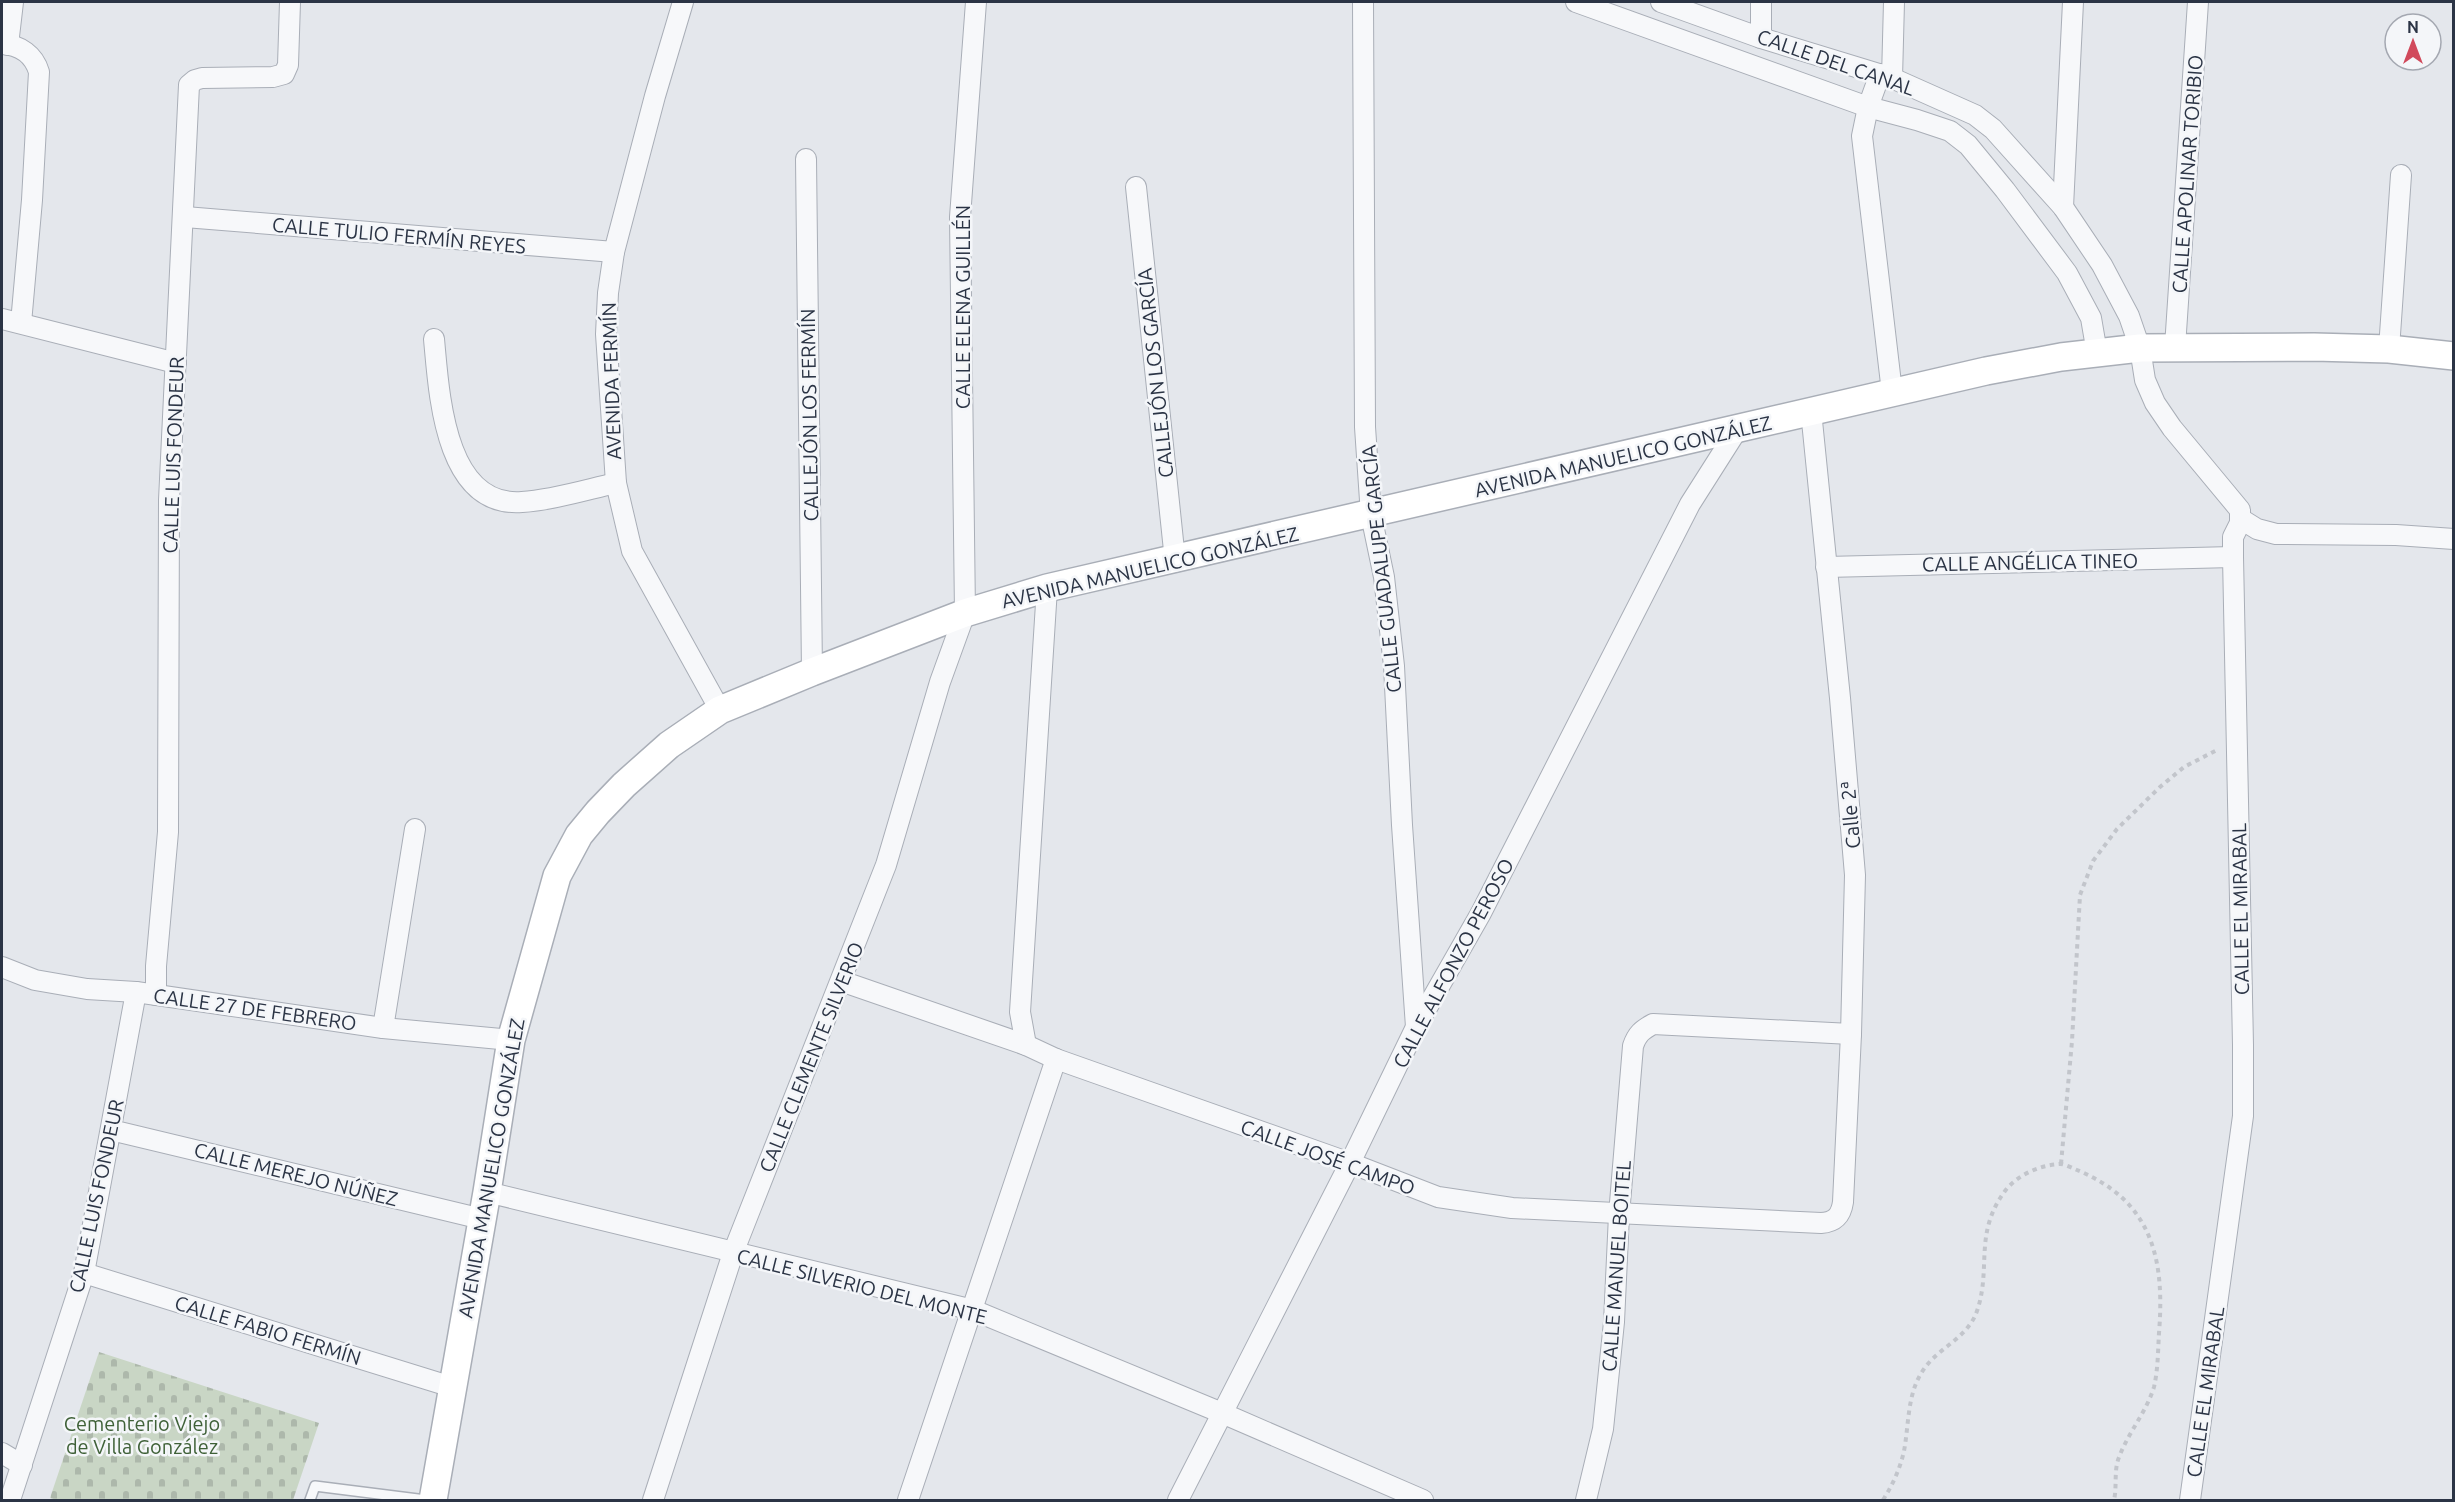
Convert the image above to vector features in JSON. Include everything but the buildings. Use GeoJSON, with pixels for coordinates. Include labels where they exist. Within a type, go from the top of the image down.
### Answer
{"type":"FeatureCollection","features":[{"type":"Feature","properties":{"kind":"street"},"geometry":{"type":"LineString","coordinates":[[13,2],[5,45],[27,52],[35,60],[39,72],[32,200],[11,321],[38,330],[176,363]]}},
{"type":"Feature","properties":{"kind":"street","name":"CALLE LUIS FONDEUR"},"geometry":{"type":"LineString","coordinates":[[156,995],[156,966],[168,832],[169,500],[189,85],[202,78],[273,77],[284,74],[288,65],[290,2]]}},
{"type":"Feature","properties":{"kind":"street","name":"AVENIDA FERMÍN"},"geometry":{"type":"LineString","coordinates":[[683,2],[655,96],[614,252],[608,293],[606,334],[616,483],[632,551],[720,710]]}},
{"type":"Feature","properties":{"kind":"street","name":"CALLE ELENA GUILLÉN"},"geometry":{"type":"LineString","coordinates":[[965,613],[960,217],[976,2]]}},
{"type":"Feature","properties":{"kind":"street","name":"CALLE GUADALUPE GARCÍA"},"geometry":{"type":"LineString","coordinates":[[1363,2],[1365,427],[1371,515],[1384,577],[1394,666],[1416,1027]]}},
{"type":"Feature","properties":{"kind":"street"},"geometry":{"type":"LineString","coordinates":[[1576,2],[1868,107],[1917,120],[1950,132],[1968,145],[2067,273],[2091,318],[2097,352]]}},
{"type":"Feature","properties":{"kind":"street","name":"CALLE DEL CANAL"},"geometry":{"type":"LineString","coordinates":[[1661,2],[1761,38],[1886,76],[1975,116],[1993,129],[2063,207],[2102,266],[2129,316],[2140,348]]}},
{"type":"Feature","properties":{"kind":"street"},"geometry":{"type":"LineString","coordinates":[[1761,2],[1761,38]]}},
{"type":"Feature","properties":{"kind":"street"},"geometry":{"type":"LineString","coordinates":[[1892,392],[1862,136],[1868,107],[1886,76],[1894,2]]}},
{"type":"Feature","properties":{"kind":"street"},"geometry":{"type":"LineString","coordinates":[[2063,207],[2073,2]]}},
{"type":"Feature","properties":{"kind":"street","name":"CALLE APOLINAR TORIBIO"},"geometry":{"type":"LineString","coordinates":[[2175,347],[2199,2]]}},
{"type":"Feature","properties":{"kind":"street","name":"CALLEJÓN LOS FERMÍN"},"geometry":{"type":"LineString","coordinates":[[806,159],[812,672]]}},
{"type":"Feature","properties":{"kind":"street"},"geometry":{"type":"LineString","coordinates":[[2389,349],[2401,175]]}},
{"type":"Feature","properties":{"kind":"street","name":"CALLEJÓN LOS GARCÍA"},"geometry":{"type":"LineString","coordinates":[[1136,187],[1175,560]]}},
{"type":"Feature","properties":{"kind":"street","name":"CALLE TULIO FERMÍN REYES"},"geometry":{"type":"LineString","coordinates":[[184,217],[614,252]]}},
{"type":"Feature","properties":{"kind":"street"},"geometry":{"type":"LineString","coordinates":[[434,339],[441,412],[453,453],[474,485],[491,496],[520,502],[616,483]]}},
{"type":"Feature","properties":{"kind":"street","name":"AVENIDA MANUELICO GONZÁLEZ"},"geometry":{"type":"LineString","coordinates":[[433,1500],[511,1040],[557,876],[574,842],[624,785],[669,746],[720,710],[965,613],[1047,588],[1997,369],[2097,352],[2175,347],[2389,349],[2454,356]]}},
{"type":"Feature","properties":{"kind":"street"},"geometry":{"type":"LineString","coordinates":[[2140,348],[2145,380],[2172,428],[2236,504],[2240,510],[2241,519],[2257,529],[2276,534],[2396,535],[2454,539]]}},
{"type":"Feature","properties":{"kind":"street","name":"Calle 2ª"},"geometry":{"type":"LineString","coordinates":[[1811,411],[1855,875],[1851,1034],[1843,1202],[1842,1212],[1837,1218]]}},
{"type":"Feature","properties":{"kind":"street","name":"CALLE ALFONZO PEROSO"},"geometry":{"type":"LineString","coordinates":[[1178,1500],[1350,1163],[1416,1027],[1508,861],[1690,504],[1737,430]]}},
{"type":"Feature","properties":{"kind":"street","name":"CALLE EL MIRABAL"},"geometry":{"type":"LineString","coordinates":[[2190,1500],[2242,1116],[2243,1046],[2233,557],[2234,533],[2241,519]]}},
{"type":"Feature","properties":{"kind":"street","name":"CALLE ANGÉLICA TINEO"},"geometry":{"type":"LineString","coordinates":[[1826,567],[2233,557]]}},
{"type":"Feature","properties":{"kind":"street"},"geometry":{"type":"LineString","coordinates":[[1026,1046],[1020,1012],[1047,588]]}},
{"type":"Feature","properties":{"kind":"street","name":"CALLE CLEMENTE SILVERIO"},"geometry":{"type":"LineString","coordinates":[[653,1500],[733,1253],[886,865],[939,682],[965,613]]}},
{"type":"Feature","properties":{"kind":"street"},"geometry":{"type":"LineString","coordinates":[[383,1028],[415,829]]}},
{"type":"Feature","properties":{"kind":"street","name":"CALLE 27 DE FEBRERO"},"geometry":{"type":"LineString","coordinates":[[2,967],[35,980],[87,989],[136,992],[383,1028],[511,1040]]}},
{"type":"Feature","properties":{"kind":"street","name":"CALLE JOSÉ CAMPO"},"geometry":{"type":"LineString","coordinates":[[840,981],[1350,1163],[1438,1197],[1512,1208],[1619,1215],[1821,1223],[1837,1218]]}},
{"type":"Feature","properties":{"kind":"street","name":"CALLE LUIS FONDEUR"},"geometry":{"type":"LineString","coordinates":[[10,1500],[84,1273],[136,992]]}},
{"type":"Feature","properties":{"kind":"street","name":"CALLE MANUEL BOITEL"},"geometry":{"type":"LineString","coordinates":[[1586,1500],[1603,1429],[1614,1322],[1619,1215],[1633,1046],[1640,1031],[1653,1024],[1672,1024],[1851,1034]]}},
{"type":"Feature","properties":{"kind":"street"},"geometry":{"type":"LineString","coordinates":[[908,1500],[1056,1059]]}},
{"type":"Feature","properties":{"kind":"street","name":"CALLE MEREJO NÚÑEZ"},"geometry":{"type":"LineString","coordinates":[[111,1130],[482,1219]]}},
{"type":"Feature","properties":{"kind":"street","name":"CALLE SILVERIO DEL MONTE"},"geometry":{"type":"LineString","coordinates":[[487,1192],[973,1310],[1222,1413],[1423,1500]]}},
{"type":"Feature","properties":{"kind":"street","name":"CALLE FABIO FERMÍN"},"geometry":{"type":"LineString","coordinates":[[84,1273],[453,1387]]}},
{"type":"Feature","properties":{"kind":"street"},"geometry":{"type":"LineString","coordinates":[[2,1453],[22,1465]]}},
{"type":"Feature","properties":{"kind":"lane"},"geometry":{"type":"LineString","coordinates":[[310,1500],[315,1486],[426,1500]]}},
{"type":"Feature","properties":{"kind":"path"},"geometry":{"type":"LineString","coordinates":[[2061,1164],[2072,1041],[2080,896],[2093,861],[2118,829],[2160,787],[2184,767],[2211,752],[2237,747]]}},
{"type":"Feature","properties":{"kind":"path"},"geometry":{"type":"LineString","coordinates":[[1883,1500],[1895,1481],[1904,1450],[1913,1391],[1922,1371],[1964,1334],[1978,1309],[1982,1283],[1983,1247],[1990,1216],[2006,1190],[2027,1172],[2061,1164],[2100,1180],[2124,1199],[2143,1221],[2157,1260],[2162,1301],[2154,1387],[2126,1439],[2117,1464],[2114,1500]]}},
{"type":"Feature","properties":{"kind":"green space","name":"Cementerio Viejo de Villa González"},"geometry":{"type":"Polygon","coordinates":[[[99,1352],[319,1423],[293,1500],[57,1500],[50,1498],[99,1352]]]}}]}
